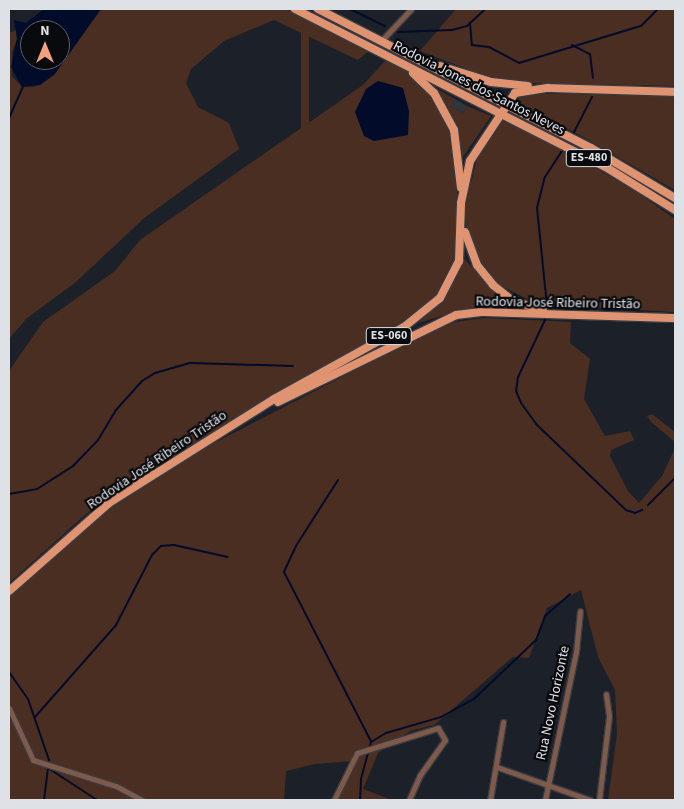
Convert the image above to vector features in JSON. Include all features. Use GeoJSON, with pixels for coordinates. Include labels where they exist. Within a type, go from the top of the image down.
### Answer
{"type":"FeatureCollection","features":[{"type":"Feature","properties":{"kind":"main road","name":"Rodovia Jones dos Santos Neves"},"geometry":{"type":"LineString","coordinates":[[295,9],[609,168],[675,210]]}},
{"type":"Feature","properties":{"kind":"main road","name":"Rodovia Jones dos Santos Neves"},"geometry":{"type":"LineString","coordinates":[[318,9],[591,148],[675,198]]}},
{"type":"Feature","properties":{"kind":"main road"},"geometry":{"type":"LineString","coordinates":[[413,56],[490,82],[548,88]]}},
{"type":"Feature","properties":{"kind":"main road"},"geometry":{"type":"LineString","coordinates":[[404,64],[434,93],[454,130],[461,207],[472,256],[493,285],[530,308],[577,315]]}},
{"type":"Feature","properties":{"kind":"main road","name":"Rodovia José Ribeiro Tristão"},"geometry":{"type":"LineString","coordinates":[[9,591],[109,503],[253,412],[404,327],[440,298],[459,261],[461,207],[470,161],[505,105],[522,90],[548,88],[675,92]]}},
{"type":"Feature","properties":{"kind":"main road","name":"Rodovia José Ribeiro Tristão"},"geometry":{"type":"LineString","coordinates":[[253,412],[456,315],[577,315],[675,318]]}},
{"type":"Feature","properties":{"kind":"street"},"geometry":{"type":"LineString","coordinates":[[381,41],[411,9]]}},
{"type":"Feature","properties":{"kind":"street","name":"Rua Novo Horizonte"},"geometry":{"type":"LineString","coordinates":[[545,800],[576,652],[580,611]]}},
{"type":"Feature","properties":{"kind":"street"},"geometry":{"type":"LineString","coordinates":[[599,800],[608,716],[606,694]]}},
{"type":"Feature","properties":{"kind":"street"},"geometry":{"type":"LineString","coordinates":[[9,708],[31,758],[62,770],[116,786],[142,800]]}},
{"type":"Feature","properties":{"kind":"street"},"geometry":{"type":"LineString","coordinates":[[490,800],[503,722]]}},
{"type":"Feature","properties":{"kind":"street"},"geometry":{"type":"LineString","coordinates":[[334,800],[357,753],[436,728],[444,734],[445,740],[420,775],[409,800]]}},
{"type":"Feature","properties":{"kind":"street"},"geometry":{"type":"LineString","coordinates":[[497,767],[590,800]]}},
{"type":"Feature","properties":{"kind":"shaded area"},"geometry":{"type":"Polygon","coordinates":[[[101,9],[285,9],[369,51],[358,60],[274,20],[224,41],[191,69],[186,83],[198,107],[229,123],[239,149],[143,219],[76,282],[26,319],[9,339],[9,33],[16,30],[17,39],[12,52],[12,76],[22,87],[34,87],[54,75],[58,70],[70,70],[70,53],[101,9]]]}},
{"type":"Feature","properties":{"kind":"shaded area"},"geometry":{"type":"Polygon","coordinates":[[[301,9],[309,9],[309,229],[301,229],[301,9]]]}},
{"type":"Feature","properties":{"kind":"shaded area"},"geometry":{"type":"Polygon","coordinates":[[[456,9],[675,9],[675,86],[523,83],[480,74],[420,51],[456,9]]]}},
{"type":"Feature","properties":{"kind":"shaded area"},"geometry":{"type":"Polygon","coordinates":[[[386,60],[401,66],[436,99],[454,138],[459,225],[456,261],[443,290],[418,313],[262,401],[136,479],[86,514],[9,583],[9,371],[43,322],[115,271],[140,240],[363,85],[386,60]]]}},
{"type":"Feature","properties":{"kind":"shaded area"},"geometry":{"type":"Polygon","coordinates":[[[437,89],[455,99],[451,106],[463,113],[467,106],[491,116],[462,158],[459,134],[437,89]]]}},
{"type":"Feature","properties":{"kind":"shaded area"},"geometry":{"type":"Polygon","coordinates":[[[525,93],[675,96],[675,190],[574,132],[514,103],[525,93]]]}},
{"type":"Feature","properties":{"kind":"shaded area"},"geometry":{"type":"Polygon","coordinates":[[[512,112],[639,179],[675,203],[675,207],[638,182],[510,115],[512,112]]]}},
{"type":"Feature","properties":{"kind":"shaded area"},"geometry":{"type":"Polygon","coordinates":[[[506,118],[631,188],[675,219],[675,312],[537,304],[496,283],[479,260],[467,235],[465,207],[479,151],[498,119],[506,118]]]}},
{"type":"Feature","properties":{"kind":"shaded area"},"geometry":{"type":"Polygon","coordinates":[[[465,260],[510,307],[459,310],[419,323],[448,290],[465,260]]]}},
{"type":"Feature","properties":{"kind":"shaded area"},"geometry":{"type":"Polygon","coordinates":[[[484,318],[571,322],[570,343],[590,359],[584,399],[605,436],[630,431],[634,440],[611,450],[610,456],[628,491],[639,503],[662,476],[675,448],[675,800],[608,800],[617,734],[615,690],[598,657],[581,590],[547,608],[529,658],[513,657],[434,725],[410,731],[378,753],[363,789],[392,800],[335,800],[353,761],[315,764],[286,771],[284,800],[9,800],[9,595],[92,521],[191,455],[429,332],[455,322],[484,318]]]}},
{"type":"Feature","properties":{"kind":"shaded area"},"geometry":{"type":"Polygon","coordinates":[[[652,414],[675,432],[675,442],[651,422],[647,416],[652,414]]]}},
{"type":"Feature","properties":{"kind":"water"},"geometry":{"type":"Polygon","coordinates":[[[44,9],[101,9],[70,53],[70,20],[30,20],[44,9]]]}},
{"type":"Feature","properties":{"kind":"water"},"geometry":{"type":"Polygon","coordinates":[[[14,20],[20,22],[20,70],[58,70],[40,85],[22,87],[11,67],[17,38],[14,20]]]}},
{"type":"Feature","properties":{"kind":"water"},"geometry":{"type":"Polygon","coordinates":[[[378,81],[403,88],[409,111],[408,135],[374,141],[364,136],[355,112],[366,89],[378,81]]]}},
{"type":"Feature","properties":{"kind":"building"},"geometry":{"type":"Polygon","coordinates":[[[455,99],[467,106],[463,113],[451,106],[455,99]]]}},
{"type":"Feature","properties":{"kind":"waterway"},"geometry":{"type":"LineString","coordinates":[[350,9],[385,26]]}},
{"type":"Feature","properties":{"kind":"waterway"},"geometry":{"type":"LineString","coordinates":[[398,32],[452,30],[467,26],[485,9]]}},
{"type":"Feature","properties":{"kind":"waterway"},"geometry":{"type":"LineString","coordinates":[[470,23],[472,45],[489,47],[519,63],[641,26],[658,9]]}},
{"type":"Feature","properties":{"kind":"waterway"},"geometry":{"type":"LineString","coordinates":[[572,45],[590,54],[593,78]]}},
{"type":"Feature","properties":{"kind":"waterway"},"geometry":{"type":"LineString","coordinates":[[9,118],[23,86]]}},
{"type":"Feature","properties":{"kind":"waterway"},"geometry":{"type":"LineString","coordinates":[[572,136],[592,97]]}},
{"type":"Feature","properties":{"kind":"waterway"},"geometry":{"type":"LineString","coordinates":[[547,306],[537,208],[545,177],[564,148]]}},
{"type":"Feature","properties":{"kind":"waterway"},"geometry":{"type":"LineString","coordinates":[[545,320],[518,377],[516,391],[521,403],[536,424],[626,510],[635,513],[642,510]]}},
{"type":"Feature","properties":{"kind":"waterway"},"geometry":{"type":"LineString","coordinates":[[9,494],[37,489],[73,466],[98,440],[116,410],[142,381],[155,373],[191,363],[293,366]]}},
{"type":"Feature","properties":{"kind":"waterway"},"geometry":{"type":"LineString","coordinates":[[648,505],[675,478]]}},
{"type":"Feature","properties":{"kind":"waterway"},"geometry":{"type":"LineString","coordinates":[[338,480],[296,546],[284,572],[371,741]]}},
{"type":"Feature","properties":{"kind":"waterway"},"geometry":{"type":"LineString","coordinates":[[35,717],[116,625],[152,555],[161,546],[174,545],[228,557]]}},
{"type":"Feature","properties":{"kind":"waterway"},"geometry":{"type":"LineString","coordinates":[[360,800],[361,779],[371,742],[386,733],[441,717],[474,699],[536,640],[545,616],[570,594]]}},
{"type":"Feature","properties":{"kind":"waterway"},"geometry":{"type":"LineString","coordinates":[[9,672],[28,699],[49,760],[44,800]]}},
{"type":"Feature","properties":{"kind":"waterway"},"geometry":{"type":"LineString","coordinates":[[48,768],[97,800]]}}]}
